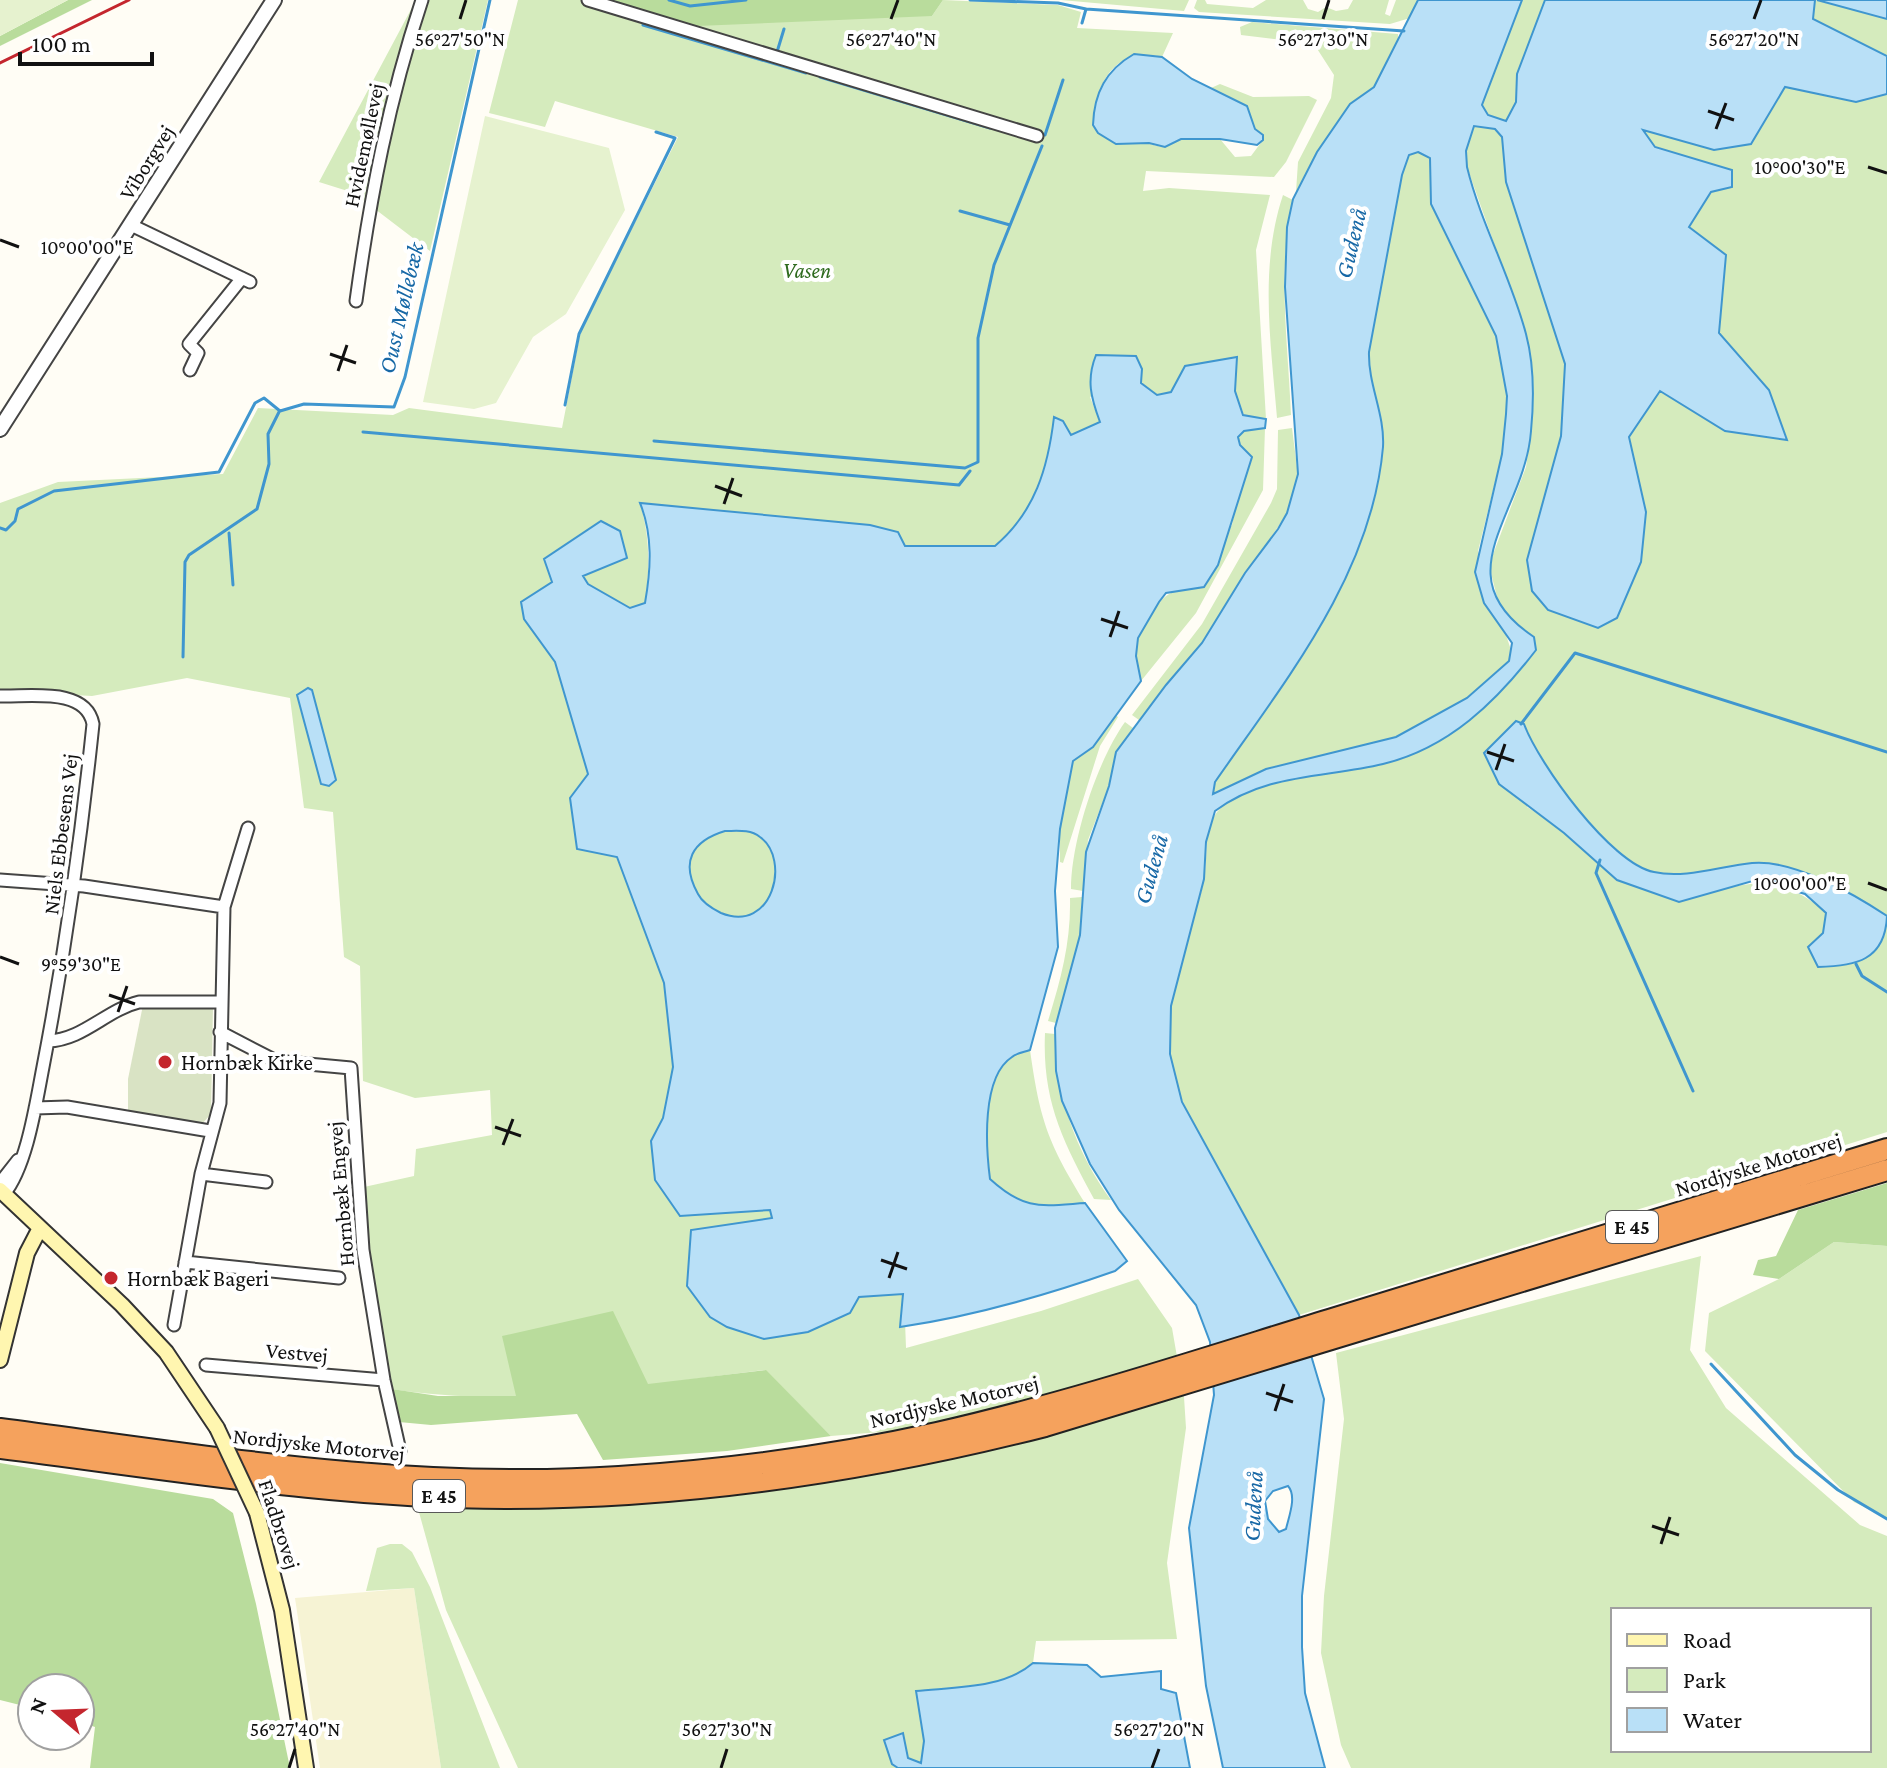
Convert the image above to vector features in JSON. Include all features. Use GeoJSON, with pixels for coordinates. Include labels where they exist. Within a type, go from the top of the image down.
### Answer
{"type":"FeatureCollection","features":[{"type":"Feature","properties":{"kind":"highway","name":"Nordjyske Motorvej"},"geometry":{"type":"LineString","coordinates":[[0,1433],[390,1477],[505,1481],[620,1477],[877,1454],[1045,1426],[1887,1149]]}},
{"type":"Feature","properties":{"kind":"highway","name":"Nordjyske Motorvej"},"geometry":{"type":"LineString","coordinates":[[1379,1315],[1887,1172]]}},
{"type":"Feature","properties":{"kind":"main road","name":"Fladbrovej"},"geometry":{"type":"LineString","coordinates":[[1,1189],[166,1352],[217,1428],[257,1513],[282,1610],[306,1768]]}},
{"type":"Feature","properties":{"kind":"main road"},"geometry":{"type":"LineString","coordinates":[[0,1360],[24,1271],[45,1233]]}},
{"type":"Feature","properties":{"kind":"street","name":"Viborgvej"},"geometry":{"type":"LineString","coordinates":[[0,429],[274,0]]}},
{"type":"Feature","properties":{"kind":"street","name":"Viborgvej"},"geometry":{"type":"LineString","coordinates":[[250,39],[280,0]]}},
{"type":"Feature","properties":{"kind":"street","name":"Hvidemøllevej"},"geometry":{"type":"LineString","coordinates":[[356,301],[368,207],[401,64],[422,0]]}},
{"type":"Feature","properties":{"kind":"street"},"geometry":{"type":"LineString","coordinates":[[588,0],[1037,136]]}},
{"type":"Feature","properties":{"kind":"street"},"geometry":{"type":"LineString","coordinates":[[131,225],[246,280],[189,344],[198,353],[190,370]]}},
{"type":"Feature","properties":{"kind":"street","name":"Niels Ebbesens Vej"},"geometry":{"type":"LineString","coordinates":[[0,696],[75,699],[86,706],[93,724],[75,885],[35,1108],[14,1181],[1,1189]]}},
{"type":"Feature","properties":{"kind":"street"},"geometry":{"type":"LineString","coordinates":[[174,1325],[201,1174],[210,1131],[220,1103],[224,907],[248,828]]}},
{"type":"Feature","properties":{"kind":"street"},"geometry":{"type":"LineString","coordinates":[[0,880],[75,885],[224,907]]}},
{"type":"Feature","properties":{"kind":"street"},"geometry":{"type":"LineString","coordinates":[[48,1041],[69,1039],[128,1004],[221,1002]]}},
{"type":"Feature","properties":{"kind":"street","name":"Hornbæk Engvej"},"geometry":{"type":"LineString","coordinates":[[220,1032],[276,1061],[351,1068],[363,1250],[384,1380],[400,1451]]}},
{"type":"Feature","properties":{"kind":"street"},"geometry":{"type":"LineString","coordinates":[[35,1108],[67,1107],[210,1131]]}},
{"type":"Feature","properties":{"kind":"street"},"geometry":{"type":"LineString","coordinates":[[201,1174],[266,1182]]}},
{"type":"Feature","properties":{"kind":"street"},"geometry":{"type":"LineString","coordinates":[[185,1262],[339,1278]]}},
{"type":"Feature","properties":{"kind":"street","name":"Vestvej"},"geometry":{"type":"LineString","coordinates":[[206,1365],[384,1380]]}},
{"type":"Feature","properties":{"kind":"shaded area"},"geometry":{"type":"Polygon","coordinates":[[[414,1588],[441,1768],[320,1768],[295,1598],[414,1588]]]}},
{"type":"Feature","properties":{"kind":"green space"},"geometry":{"type":"Polygon","coordinates":[[[0,0],[68,0],[0,36],[0,0]]]}},
{"type":"Feature","properties":{"kind":"green space"},"geometry":{"type":"Polygon","coordinates":[[[68,0],[92,0],[0,46],[0,36],[68,0]]]}},
{"type":"Feature","properties":{"kind":"green space"},"geometry":{"type":"Polygon","coordinates":[[[416,0],[488,0],[430,251],[354,193],[319,182],[416,0]]]}},
{"type":"Feature","properties":{"kind":"green space","name":"Vasen"},"geometry":{"type":"Polygon","coordinates":[[[518,0],[605,0],[932,16],[943,0],[1058,5],[1081,12],[1077,28],[1173,33],[1162,57],[1132,57],[1120,63],[1103,82],[1093,125],[1104,137],[1116,142],[1162,147],[1181,139],[1220,139],[1235,157],[1251,156],[1263,140],[1255,129],[1247,106],[1211,88],[1220,84],[1253,97],[1309,96],[1317,100],[1286,162],[1274,177],[1146,171],[1143,191],[1169,188],[1270,195],[1256,250],[1266,419],[1244,415],[1235,391],[1237,358],[1171,392],[1156,395],[1141,383],[1142,369],[1090,397],[1100,422],[1070,435],[1063,421],[1054,418],[1043,472],[1030,504],[1009,533],[995,546],[904,546],[870,525],[640,503],[648,552],[645,603],[630,608],[588,584],[583,575],[627,558],[552,582],[524,619],[555,662],[588,774],[570,798],[617,857],[664,983],[673,1067],[663,1118],[651,1141],[680,1216],[770,1210],[772,1218],[691,1230],[859,1297],[904,1294],[906,1348],[1041,1311],[1138,1279],[1172,1328],[1186,1428],[1167,1563],[1177,1639],[1036,1641],[1033,1663],[1007,1678],[978,1685],[916,1691],[924,1741],[921,1763],[908,1758],[903,1734],[892,1764],[898,1768],[518,1768],[446,1610],[417,1505],[589,1506],[761,1493],[874,1473],[905,1430],[831,1436],[765,1370],[626,1388],[531,1396],[438,1395],[392,1389],[370,1259],[364,1187],[414,1176],[416,1149],[492,1135],[490,1090],[415,1098],[363,1081],[360,966],[344,957],[333,812],[304,808],[290,698],[187,678],[92,696],[0,691],[0,503],[58,482],[223,474],[258,408],[393,415],[409,408],[562,428],[581,330],[678,137],[555,101],[545,127],[489,113],[518,0]]]}},
{"type":"Feature","properties":{"kind":"green space"},"geometry":{"type":"Polygon","coordinates":[[[605,0],[943,0],[932,16],[697,26],[605,0]]]}},
{"type":"Feature","properties":{"kind":"green space"},"geometry":{"type":"Polygon","coordinates":[[[1061,0],[1189,0],[1184,11],[1061,0]]]}},
{"type":"Feature","properties":{"kind":"green space"},"geometry":{"type":"Polygon","coordinates":[[[1197,0],[1205,0],[1207,4],[1253,8],[1266,0],[1303,0],[1308,9],[1318,12],[1326,7],[1336,11],[1348,9],[1353,0],[1389,0],[1385,14],[1390,16],[1396,0],[1418,0],[1410,18],[1390,24],[1199,12],[1194,8],[1197,0]]]}},
{"type":"Feature","properties":{"kind":"green space"},"geometry":{"type":"Polygon","coordinates":[[[1522,0],[1546,0],[1517,74],[1516,102],[1507,121],[1488,115],[1482,105],[1522,0]]]}},
{"type":"Feature","properties":{"kind":"green space"},"geometry":{"type":"Polygon","coordinates":[[[1815,0],[1887,19],[1887,56],[1813,19],[1815,0]]]}},
{"type":"Feature","properties":{"kind":"green space"},"geometry":{"type":"Polygon","coordinates":[[[1252,22],[1398,34],[1398,44],[1374,87],[1350,104],[1317,152],[1296,192],[1298,162],[1331,98],[1334,75],[1314,44],[1241,35],[1240,27],[1252,22]]]}},
{"type":"Feature","properties":{"kind":"green space"},"geometry":{"type":"Polygon","coordinates":[[[1785,87],[1856,102],[1887,94],[1887,916],[1841,889],[1785,866],[1752,863],[1666,874],[1637,865],[1618,851],[1578,810],[1545,763],[1524,724],[1527,807],[1679,902],[1738,886],[1772,884],[1807,898],[1826,913],[1823,933],[1880,946],[1887,922],[1887,1132],[1299,1315],[1199,1136],[1180,1096],[1170,1054],[1171,1013],[1177,976],[1203,885],[1208,832],[1218,811],[1243,794],[1276,782],[1378,765],[1425,749],[1467,722],[1504,687],[1536,650],[1499,605],[1489,565],[1526,467],[1531,432],[1526,334],[1467,167],[1466,151],[1474,126],[1495,129],[1502,137],[1506,182],[1565,364],[1561,436],[1527,560],[1646,512],[1629,436],[1660,391],[1725,431],[1787,439],[1769,390],[1719,333],[1726,255],[1688,227],[1732,170],[1655,147],[1642,129],[1751,143],[1785,87]]]}},
{"type":"Feature","properties":{"kind":"green space"},"geometry":{"type":"Polygon","coordinates":[[[485,116],[609,148],[625,210],[566,314],[533,337],[496,403],[474,409],[423,402],[485,116]]]}},
{"type":"Feature","properties":{"kind":"green space"},"geometry":{"type":"Polygon","coordinates":[[[1418,152],[1430,158],[1431,205],[1496,336],[1507,396],[1506,414],[1502,454],[1478,551],[1512,653],[1509,661],[1467,698],[1396,737],[1250,776],[1213,794],[1215,782],[1321,625],[1362,539],[1375,494],[1382,447],[1369,352],[1402,175],[1409,155],[1418,152]]]}},
{"type":"Feature","properties":{"kind":"green space"},"geometry":{"type":"Polygon","coordinates":[[[1283,195],[1293,200],[1285,280],[1291,415],[1277,418],[1269,278],[1271,250],[1283,195]]]}},
{"type":"Feature","properties":{"kind":"green space"},"geometry":{"type":"Polygon","coordinates":[[[1265,428],[1263,490],[1196,613],[1141,681],[1136,656],[1143,626],[1162,599],[1178,590],[1232,525],[1251,457],[1240,445],[1238,437],[1244,431],[1265,428]]]}},
{"type":"Feature","properties":{"kind":"green space"},"geometry":{"type":"Polygon","coordinates":[[[1292,428],[1298,475],[1287,513],[1202,643],[1139,720],[1132,715],[1202,624],[1271,503],[1277,489],[1278,430],[1292,428]]]}},
{"type":"Feature","properties":{"kind":"green space"},"geometry":{"type":"Polygon","coordinates":[[[1115,715],[1118,717],[1100,746],[1063,863],[1060,862],[1060,829],[1073,761],[1093,746],[1115,715]]]}},
{"type":"Feature","properties":{"kind":"green space"},"geometry":{"type":"Polygon","coordinates":[[[1125,722],[1133,728],[1116,752],[1109,786],[1088,840],[1083,891],[1071,889],[1076,848],[1088,802],[1105,758],[1125,722]]]}},
{"type":"Feature","properties":{"kind":"green space"},"geometry":{"type":"Polygon","coordinates":[[[725,831],[756,834],[769,847],[774,861],[772,891],[764,904],[753,913],[739,917],[718,912],[702,900],[690,872],[692,855],[697,847],[725,831]]]}},
{"type":"Feature","properties":{"kind":"green space"},"geometry":{"type":"Polygon","coordinates":[[[1082,897],[1080,935],[1056,1023],[1048,1021],[1064,960],[1070,898],[1082,897]]]}},
{"type":"Feature","properties":{"kind":"green space"},"geometry":{"type":"Polygon","coordinates":[[[143,1005],[213,1007],[211,1114],[201,1125],[128,1113],[128,1079],[143,1005]]]}},
{"type":"Feature","properties":{"kind":"green space"},"geometry":{"type":"Polygon","coordinates":[[[1045,1033],[1055,1034],[1059,1078],[1078,1142],[1111,1200],[1094,1199],[1064,1139],[1047,1079],[1045,1033]]]}},
{"type":"Feature","properties":{"kind":"green space"},"geometry":{"type":"Polygon","coordinates":[[[1030,1050],[1047,1131],[1085,1203],[1034,1204],[1013,1197],[990,1179],[987,1150],[990,1096],[1002,1067],[1012,1057],[1030,1050]]]}},
{"type":"Feature","properties":{"kind":"green space"},"geometry":{"type":"Polygon","coordinates":[[[1887,1183],[1887,1246],[1834,1242],[1779,1279],[1753,1275],[1758,1260],[1776,1256],[1798,1210],[1887,1183]]]}},
{"type":"Feature","properties":{"kind":"green space"},"geometry":{"type":"Polygon","coordinates":[[[1834,1242],[1887,1246],[1887,1518],[1854,1502],[1705,1351],[1709,1313],[1779,1279],[1834,1242]]]}},
{"type":"Feature","properties":{"kind":"green space"},"geometry":{"type":"Polygon","coordinates":[[[1701,1256],[1690,1350],[1726,1408],[1860,1525],[1887,1536],[1887,1768],[1351,1768],[1341,1745],[1321,1653],[1324,1596],[1344,1419],[1336,1353],[1701,1256]]]}},
{"type":"Feature","properties":{"kind":"green space"},"geometry":{"type":"Polygon","coordinates":[[[613,1311],[648,1384],[766,1370],[831,1436],[727,1451],[603,1460],[577,1414],[431,1425],[399,1422],[392,1389],[438,1396],[516,1396],[502,1336],[613,1311]]]}},
{"type":"Feature","properties":{"kind":"green space"},"geometry":{"type":"Polygon","coordinates":[[[0,1463],[213,1499],[233,1513],[256,1604],[290,1768],[90,1768],[92,1752],[96,1752],[96,1672],[16,1672],[16,1704],[0,1700],[0,1463]]]}},
{"type":"Feature","properties":{"kind":"green space"},"geometry":{"type":"Polygon","coordinates":[[[402,1544],[412,1552],[430,1587],[500,1768],[441,1768],[414,1588],[366,1591],[377,1548],[402,1544]]]}},
{"type":"Feature","properties":{"kind":"water","name":"Gudenå"},"geometry":{"type":"Polygon","coordinates":[[[1418,0],[1522,0],[1482,105],[1488,115],[1506,121],[1516,102],[1517,74],[1545,0],[1815,0],[1813,19],[1887,56],[1887,94],[1856,102],[1785,87],[1751,144],[1714,150],[1643,130],[1655,147],[1732,170],[1732,187],[1711,192],[1689,227],[1726,255],[1719,333],[1769,390],[1787,440],[1725,431],[1660,391],[1629,437],[1646,512],[1641,562],[1617,618],[1598,628],[1548,610],[1532,591],[1527,560],[1561,436],[1565,364],[1506,182],[1502,137],[1495,129],[1474,126],[1466,151],[1467,167],[1520,313],[1529,346],[1533,382],[1526,461],[1495,542],[1491,566],[1493,590],[1507,614],[1534,637],[1536,650],[1487,705],[1450,735],[1429,747],[1383,764],[1275,783],[1234,799],[1215,811],[1206,842],[1204,879],[1171,1006],[1170,1054],[1182,1102],[1299,1315],[1324,1399],[1302,1596],[1302,1647],[1305,1693],[1325,1768],[1223,1768],[1206,1686],[1189,1528],[1214,1395],[1210,1342],[1196,1305],[1119,1210],[1090,1164],[1062,1101],[1056,1071],[1055,1028],[1080,935],[1086,852],[1109,786],[1116,752],[1202,643],[1287,513],[1298,474],[1285,287],[1287,227],[1293,199],[1317,152],[1350,104],[1374,87],[1418,0]],[[1418,152],[1409,155],[1402,175],[1369,352],[1382,423],[1383,447],[1375,494],[1362,539],[1321,625],[1215,782],[1213,794],[1266,769],[1396,737],[1467,698],[1509,661],[1512,643],[1484,603],[1475,572],[1502,454],[1507,396],[1496,336],[1431,204],[1430,158],[1418,152]],[[1288,1486],[1273,1491],[1265,1501],[1268,1519],[1279,1532],[1286,1529],[1292,1506],[1288,1486]]]}},
{"type":"Feature","properties":{"kind":"water"},"geometry":{"type":"Polygon","coordinates":[[[1817,0],[1887,0],[1887,19],[1817,0]]]}},
{"type":"Feature","properties":{"kind":"water"},"geometry":{"type":"Polygon","coordinates":[[[1134,54],[1162,57],[1192,79],[1247,106],[1255,129],[1263,135],[1263,140],[1257,145],[1220,139],[1181,139],[1165,147],[1149,143],[1116,144],[1098,133],[1093,125],[1103,84],[1116,67],[1134,54]]]}},
{"type":"Feature","properties":{"kind":"water"},"geometry":{"type":"Polygon","coordinates":[[[1096,355],[1136,356],[1142,369],[1141,383],[1157,395],[1171,392],[1185,366],[1237,357],[1235,391],[1243,415],[1266,419],[1265,428],[1244,431],[1238,437],[1240,445],[1252,457],[1218,565],[1204,587],[1166,593],[1159,602],[1138,638],[1136,656],[1141,681],[1093,747],[1073,761],[1060,829],[1055,891],[1058,947],[1030,1050],[1014,1056],[1002,1067],[990,1096],[987,1150],[990,1179],[1013,1197],[1034,1204],[1085,1203],[1127,1261],[1115,1271],[1062,1289],[982,1311],[900,1327],[903,1294],[859,1297],[850,1313],[808,1332],[764,1339],[727,1327],[710,1317],[687,1286],[691,1230],[772,1218],[770,1210],[680,1216],[655,1180],[651,1141],[663,1118],[673,1067],[664,983],[617,857],[577,849],[570,798],[588,774],[555,662],[524,619],[521,602],[552,582],[544,559],[601,521],[620,531],[627,558],[583,576],[588,584],[630,608],[645,603],[650,552],[640,503],[870,525],[898,532],[905,546],[995,546],[1009,533],[1030,504],[1048,454],[1054,417],[1063,421],[1071,435],[1100,422],[1091,389],[1096,355]],[[725,831],[697,847],[692,854],[690,872],[698,894],[705,902],[721,913],[739,917],[753,913],[764,904],[772,891],[774,861],[769,847],[756,834],[725,831]]]}},
{"type":"Feature","properties":{"kind":"water"},"geometry":{"type":"Polygon","coordinates":[[[308,688],[312,690],[336,780],[329,786],[321,784],[297,695],[308,688]]]}},
{"type":"Feature","properties":{"kind":"water"},"geometry":{"type":"Polygon","coordinates":[[[1516,721],[1524,724],[1545,763],[1578,810],[1618,851],[1637,865],[1666,874],[1752,863],[1786,866],[1841,889],[1887,916],[1881,943],[1874,952],[1856,962],[1818,967],[1808,947],[1823,933],[1826,913],[1805,894],[1756,880],[1679,902],[1617,880],[1564,833],[1499,784],[1484,753],[1516,721]]]}},
{"type":"Feature","properties":{"kind":"water"},"geometry":{"type":"Polygon","coordinates":[[[1033,1663],[1087,1665],[1101,1677],[1161,1671],[1161,1689],[1176,1693],[1190,1768],[898,1768],[892,1764],[884,1740],[903,1733],[908,1758],[921,1763],[924,1741],[916,1691],[993,1682],[1021,1672],[1033,1663]]]}},
{"type":"Feature","properties":{"kind":"waterway","name":"Oust Møllebæk"},"geometry":{"type":"LineString","coordinates":[[0,528],[6,530],[15,521],[18,509],[54,491],[219,472],[255,403],[264,398],[280,411],[304,404],[394,407],[405,377],[490,0]]}},
{"type":"Feature","properties":{"kind":"waterway","name":"Oust Møllebæk"},"geometry":{"type":"LineString","coordinates":[[669,0],[690,6],[746,0]]}},
{"type":"Feature","properties":{"kind":"waterway","name":"Oust Møllebæk"},"geometry":{"type":"LineString","coordinates":[[970,0],[1058,3],[1086,9],[1404,31]]}},
{"type":"Feature","properties":{"kind":"waterway"},"geometry":{"type":"LineString","coordinates":[[1082,23],[1086,9]]}},
{"type":"Feature","properties":{"kind":"waterway"},"geometry":{"type":"LineString","coordinates":[[643,25],[806,73]]}},
{"type":"Feature","properties":{"kind":"waterway"},"geometry":{"type":"LineString","coordinates":[[777,52],[784,29]]}},
{"type":"Feature","properties":{"kind":"waterway"},"geometry":{"type":"LineString","coordinates":[[820,77],[990,128]]}},
{"type":"Feature","properties":{"kind":"waterway"},"geometry":{"type":"LineString","coordinates":[[1045,135],[1063,80]]}},
{"type":"Feature","properties":{"kind":"waterway"},"geometry":{"type":"LineString","coordinates":[[565,405],[579,334],[675,138],[656,132]]}},
{"type":"Feature","properties":{"kind":"waterway"},"geometry":{"type":"LineString","coordinates":[[654,441],[965,468],[978,462],[978,338],[994,265],[1042,146]]}},
{"type":"Feature","properties":{"kind":"waterway"},"geometry":{"type":"LineString","coordinates":[[960,211],[1010,225]]}},
{"type":"Feature","properties":{"kind":"waterway"},"geometry":{"type":"LineString","coordinates":[[183,657],[185,562],[189,555],[257,509],[269,464],[268,434],[279,412]]}},
{"type":"Feature","properties":{"kind":"waterway"},"geometry":{"type":"LineString","coordinates":[[363,432],[959,485],[970,471]]}},
{"type":"Feature","properties":{"kind":"waterway"},"geometry":{"type":"LineString","coordinates":[[229,533],[233,585]]}},
{"type":"Feature","properties":{"kind":"waterway"},"geometry":{"type":"LineString","coordinates":[[1521,724],[1575,653],[1887,752]]}},
{"type":"Feature","properties":{"kind":"waterway"},"geometry":{"type":"LineString","coordinates":[[1600,860],[1596,873],[1693,1091]]}},
{"type":"Feature","properties":{"kind":"waterway"},"geometry":{"type":"LineString","coordinates":[[1856,964],[1862,976],[1887,992]]}},
{"type":"Feature","properties":{"kind":"waterway"},"geometry":{"type":"LineString","coordinates":[[1711,1364],[1795,1455],[1838,1490],[1887,1519]]}},
{"type":"Feature","properties":{"kind":"railway"},"geometry":{"type":"LineString","coordinates":[[0,63],[129,0]]}},
{"type":"Feature","properties":{"kind":"place","name":"Hornbæk Kirke"},"geometry":{"type":"Point","coordinates":[165,1062]}},
{"type":"Feature","properties":{"kind":"place","name":"Hornbæk Bageri"},"geometry":{"type":"Point","coordinates":[111,1278]}}]}
